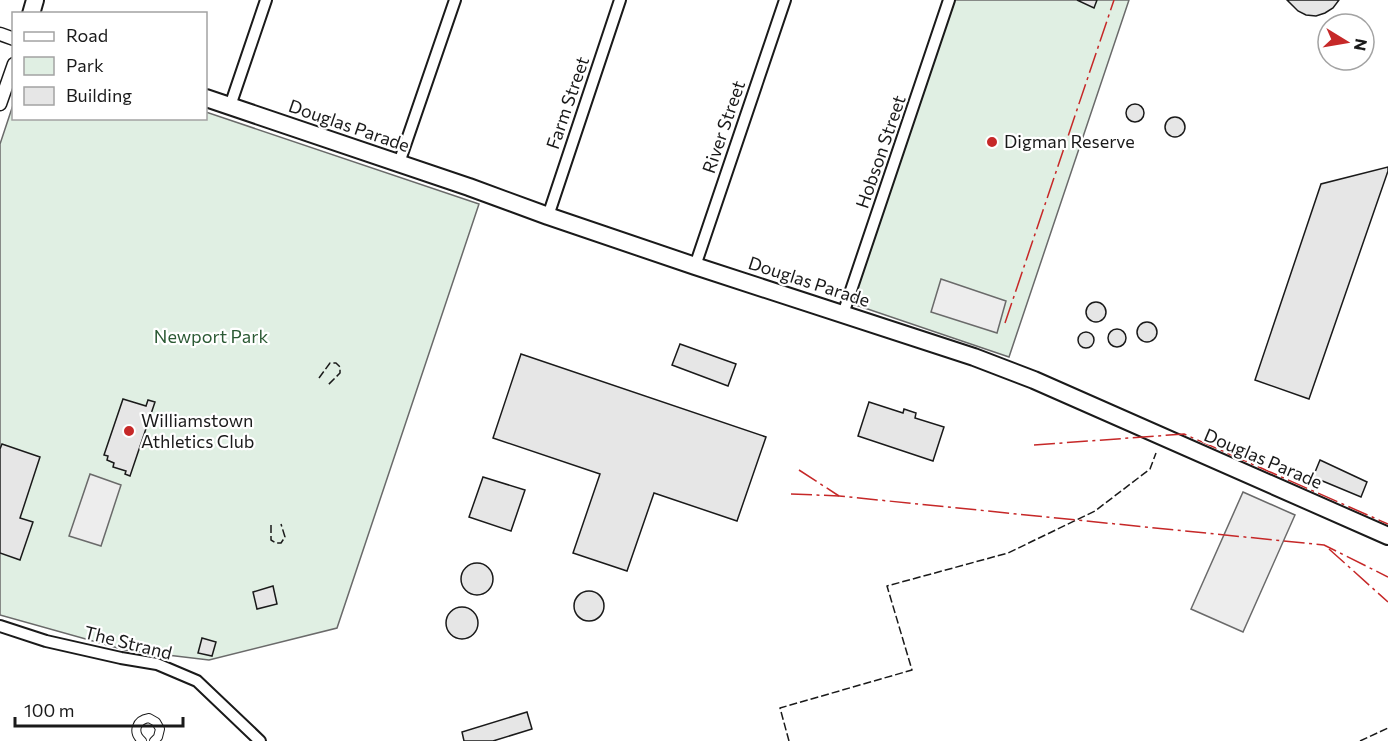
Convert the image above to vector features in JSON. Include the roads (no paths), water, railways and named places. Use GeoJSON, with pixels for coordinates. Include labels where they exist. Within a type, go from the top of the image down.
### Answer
{"type":"FeatureCollection","features":[{"type":"Feature","properties":{"kind":"main road","name":"Douglas Parade"},"geometry":{"type":"LineString","coordinates":[[207,98],[695,266],[946,347],[1034,380],[1388,536]]}},
{"type":"Feature","properties":{"kind":"street"},"geometry":{"type":"LineString","coordinates":[[230,106],[266,0]]}},
{"type":"Feature","properties":{"kind":"street"},"geometry":{"type":"LineString","coordinates":[[399,163],[455,0]]}},
{"type":"Feature","properties":{"kind":"street","name":"Farm Street"},"geometry":{"type":"LineString","coordinates":[[548,216],[620,0]]}},
{"type":"Feature","properties":{"kind":"street","name":"River Street"},"geometry":{"type":"LineString","coordinates":[[695,266],[785,0]]}},
{"type":"Feature","properties":{"kind":"street","name":"Hobson Street"},"geometry":{"type":"LineString","coordinates":[[843,314],[949,0]]}},
{"type":"Feature","properties":{"kind":"street"},"geometry":{"type":"LineString","coordinates":[[0,104],[12,70]]}},
{"type":"Feature","properties":{"kind":"street","name":"The Strand"},"geometry":{"type":"LineString","coordinates":[[0,626],[57,643],[157,664],[197,681],[260,741]]}},
{"type":"Feature","properties":{"kind":"street"},"geometry":{"type":"LineString","coordinates":[[142,741],[136,735],[136,727],[141,720],[149,718],[156,722],[160,729],[154,741]]}},
{"type":"Feature","properties":{"kind":"place","name":"Digman Reserve"},"geometry":{"type":"Point","coordinates":[992,142]}},
{"type":"Feature","properties":{"kind":"place","name":"Williamstown Athletics Club"},"geometry":{"type":"Point","coordinates":[129,431]}},
{"type":"Feature","properties":{"kind":"park label","name":"Newport Park"},"geometry":{"type":"Point","coordinates":[211,337]}}]}
